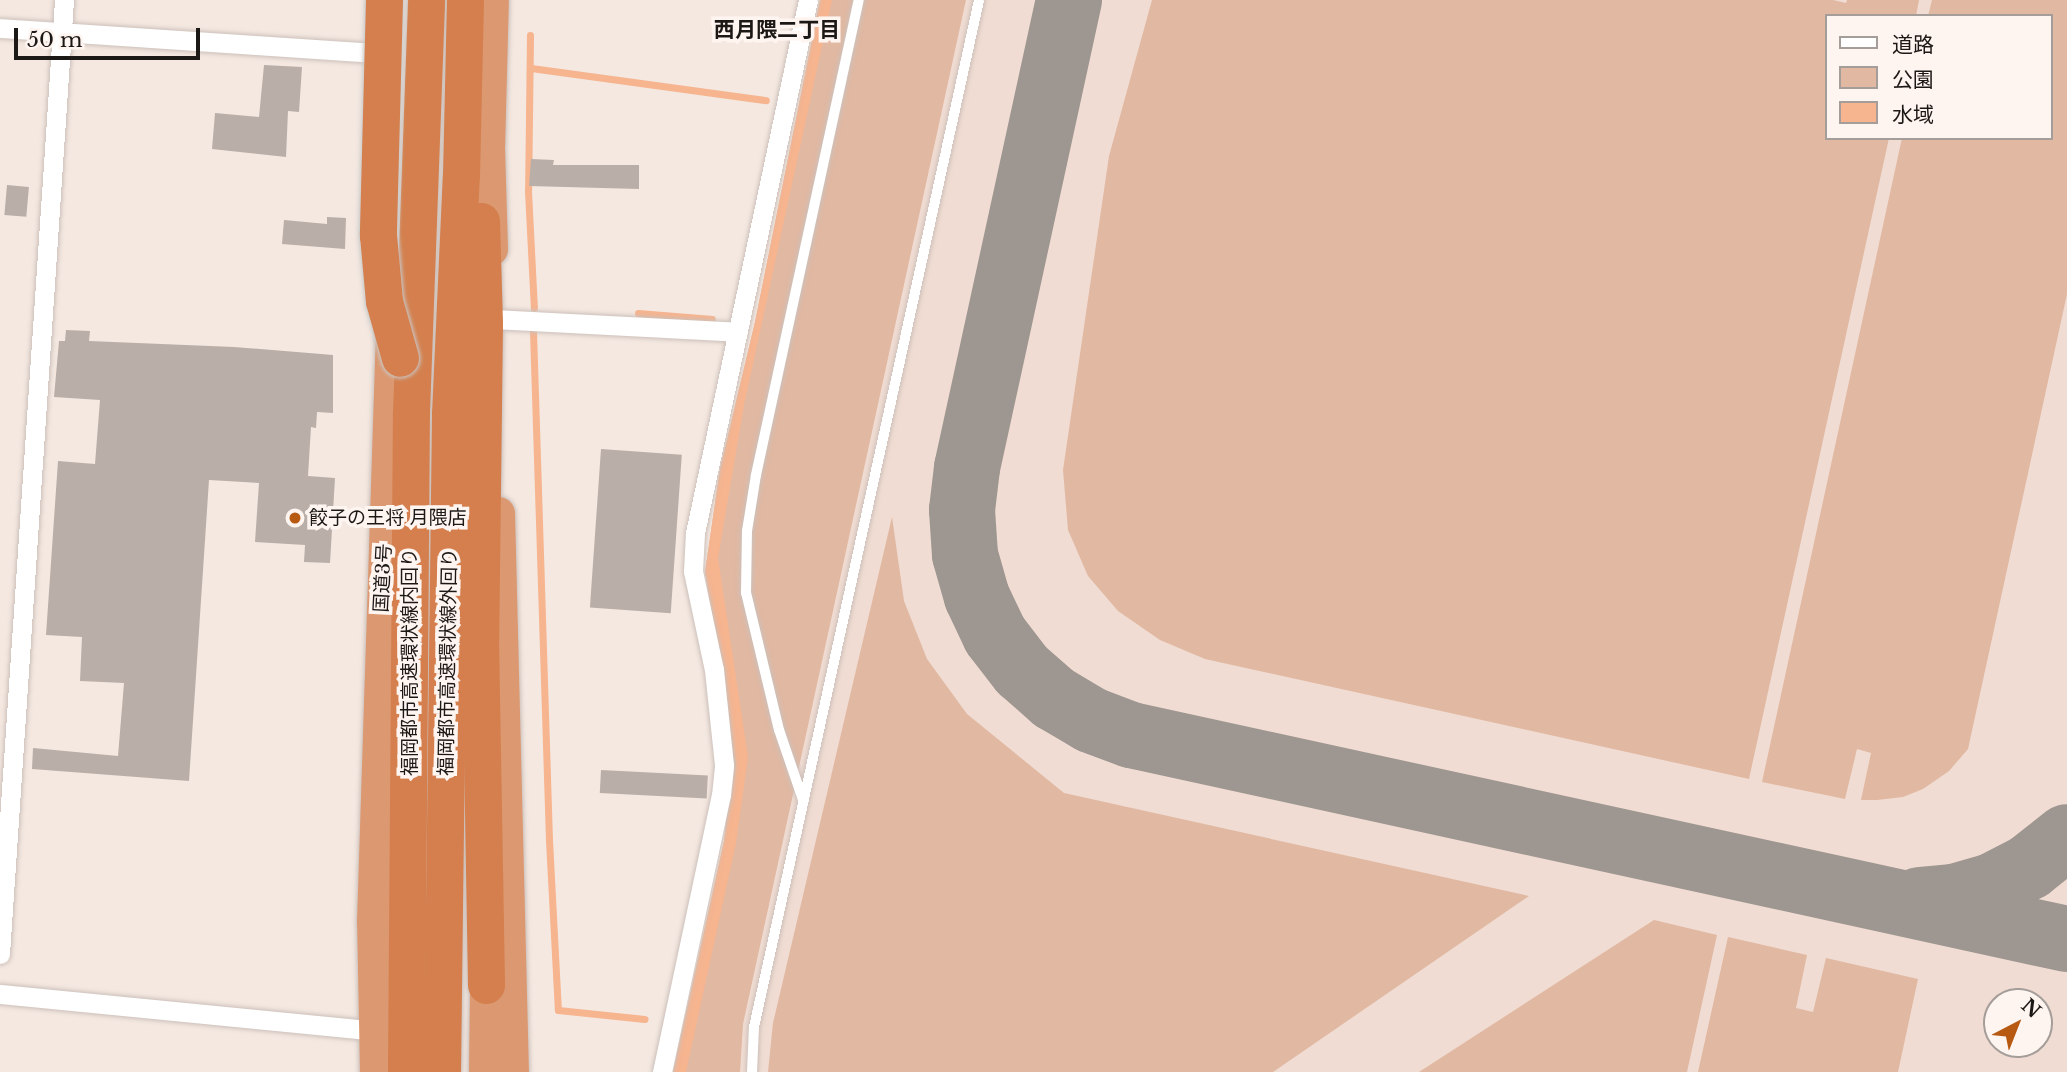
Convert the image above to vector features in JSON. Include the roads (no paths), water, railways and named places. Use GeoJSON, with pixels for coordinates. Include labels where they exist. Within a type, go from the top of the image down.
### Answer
{"type":"FeatureCollection","features":[{"type":"Feature","properties":{"kind":"highway","name":"国道3号"},"geometry":{"type":"LineString","coordinates":[[376,1072],[373,922],[393,291],[381,52],[384,0]]}},
{"type":"Feature","properties":{"kind":"highway"},"geometry":{"type":"LineString","coordinates":[[384,0],[377,235],[384,301],[400,358]]}},
{"type":"Feature","properties":{"kind":"highway"},"geometry":{"type":"LineString","coordinates":[[392,1072],[392,980],[408,638],[404,412],[389,234],[396,0]]}},
{"type":"Feature","properties":{"kind":"highway","name":"福岡都市高速環状線内回り"},"geometry":{"type":"LineString","coordinates":[[406,1072],[411,412],[426,0]]}},
{"type":"Feature","properties":{"kind":"highway","name":"福岡都市高速環状線外回り"},"geometry":{"type":"LineString","coordinates":[[442,1072],[450,414],[461,176],[465,0]]}},
{"type":"Feature","properties":{"kind":"highway"},"geometry":{"type":"LineString","coordinates":[[474,0],[484,324],[480,639],[485,1072]]}},
{"type":"Feature","properties":{"kind":"highway"},"geometry":{"type":"LineString","coordinates":[[492,0],[488,148],[512,1072]]}},
{"type":"Feature","properties":{"kind":"street"},"geometry":{"type":"LineString","coordinates":[[0,954],[64,0]]}},
{"type":"Feature","properties":{"kind":"street"},"geometry":{"type":"LineString","coordinates":[[662,1072],[721,795],[724,765],[714,670],[693,571],[695,533],[808,0]]}},
{"type":"Feature","properties":{"kind":"street"},"geometry":{"type":"LineString","coordinates":[[0,28],[381,52]]}},
{"type":"Feature","properties":{"kind":"street"},"geometry":{"type":"LineString","coordinates":[[493,319],[738,332]]}},
{"type":"Feature","properties":{"kind":"street"},"geometry":{"type":"LineString","coordinates":[[0,994],[376,1031]]}},
{"type":"Feature","properties":{"kind":"lane"},"geometry":{"type":"LineString","coordinates":[[803,800],[779,730],[746,593],[747,531],[756,475],[859,0]]}},
{"type":"Feature","properties":{"kind":"lane"},"geometry":{"type":"LineString","coordinates":[[752,1072],[754,1027],[978,0]]}},
{"type":"Feature","properties":{"kind":"water"},"geometry":{"type":"Polygon","coordinates":[[[820,0],[832,0],[744,405],[718,558],[748,757],[736,843],[686,1072],[673,1072],[724,841],[736,763],[705,572],[720,469],[755,322],[820,0]]]}},
{"type":"Feature","properties":{"kind":"waterway"},"geometry":{"type":"LineString","coordinates":[[530,35],[528,191],[534,308]]}},
{"type":"Feature","properties":{"kind":"waterway"},"geometry":{"type":"LineString","coordinates":[[531,68],[766,100]]}},
{"type":"Feature","properties":{"kind":"waterway"},"geometry":{"type":"LineString","coordinates":[[638,313],[712,319]]}},
{"type":"Feature","properties":{"kind":"waterway"},"geometry":{"type":"LineString","coordinates":[[533,331],[549,840],[558,1010],[645,1019]]}},
{"type":"Feature","properties":{"kind":"place","name":"餃子の王将 月隈店"},"geometry":{"type":"Point","coordinates":[295,518]}},
{"type":"Feature","properties":{"kind":"district","name":"西月隈二丁目"},"geometry":{"type":"Point","coordinates":[777,30]}}]}
